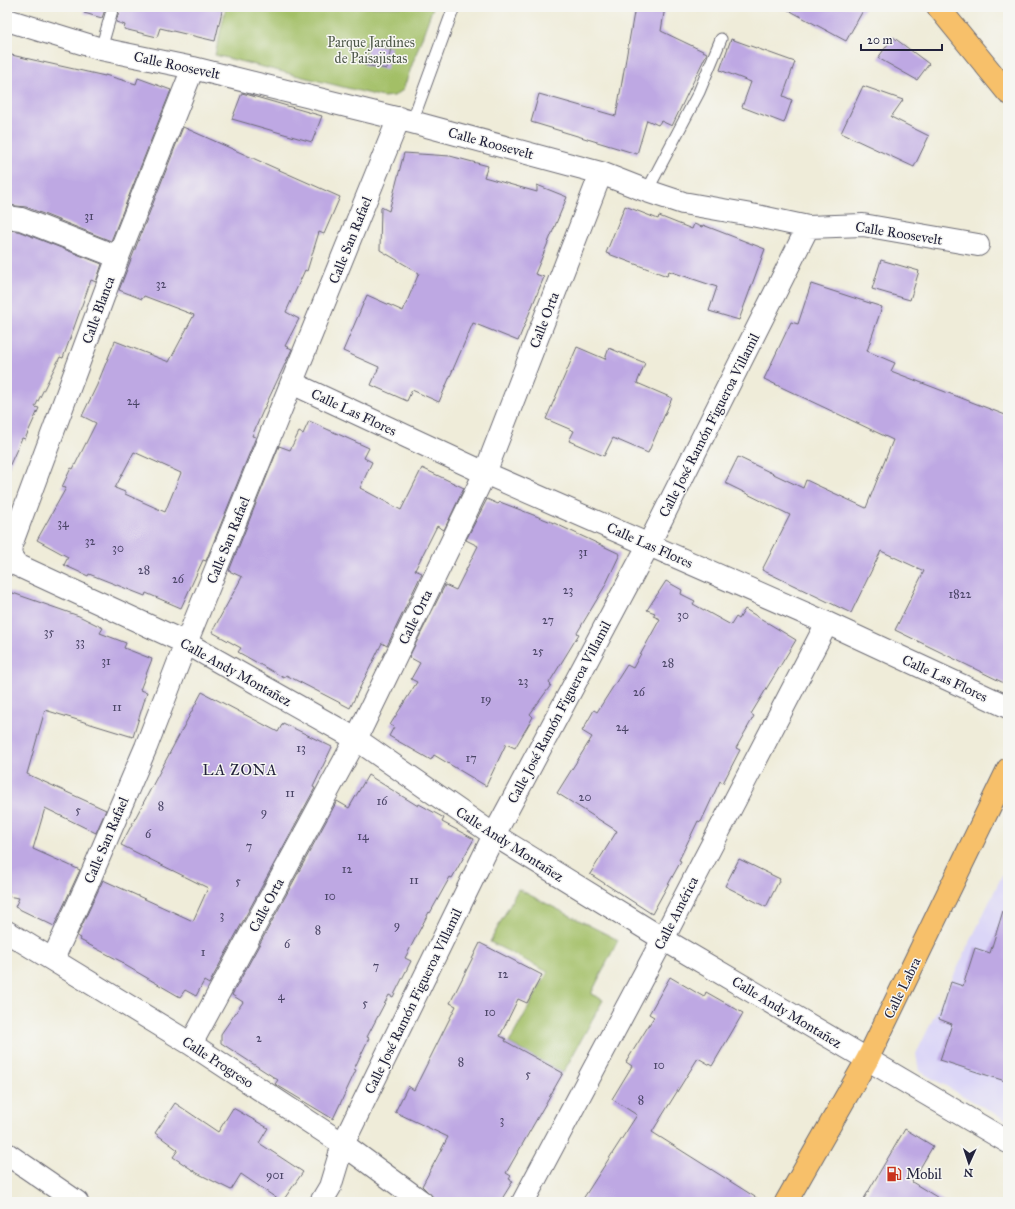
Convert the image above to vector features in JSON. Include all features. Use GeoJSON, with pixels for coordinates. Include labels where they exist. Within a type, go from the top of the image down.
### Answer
{"type":"FeatureCollection","features":[{"type":"Feature","properties":{"kind":"main road"},"geometry":{"type":"LineString","coordinates":[[938,7],[1008,93]]}},
{"type":"Feature","properties":{"kind":"main road","name":"Calle Labra"},"geometry":{"type":"LineString","coordinates":[[786,1202],[868,1060],[1008,769]]}},
{"type":"Feature","properties":{"kind":"street","name":"Calle Roosevelt"},"geometry":{"type":"LineString","coordinates":[[7,20],[101,49],[193,68],[405,120],[601,173],[683,203],[808,226],[863,225],[978,245]]}},
{"type":"Feature","properties":{"kind":"street","name":"Calle Blanca"},"geometry":{"type":"LineString","coordinates":[[10,555],[11,545],[118,258],[193,68]]}},
{"type":"Feature","properties":{"kind":"street","name":"Calle San Rafael"},"geometry":{"type":"LineString","coordinates":[[53,959],[90,878],[146,747],[186,643],[292,383],[405,120]]}},
{"type":"Feature","properties":{"kind":"street","name":"Calle Orta"},"geometry":{"type":"LineString","coordinates":[[191,1044],[356,739],[485,473],[601,173]]}},
{"type":"Feature","properties":{"kind":"street"},"geometry":{"type":"LineString","coordinates":[[7,217],[20,219],[118,258]]}},
{"type":"Feature","properties":{"kind":"street","name":"Calle José Ramón Figueroa Villamil"},"geometry":{"type":"LineString","coordinates":[[321,1202],[330,1187],[342,1144],[494,835],[649,544],[808,226]]}},
{"type":"Feature","properties":{"kind":"street","name":"Calle Las Flores"},"geometry":{"type":"LineString","coordinates":[[292,383],[485,473],[827,623],[1008,707]]}},
{"type":"Feature","properties":{"kind":"street","name":"Calle Andy Montañez"},"geometry":{"type":"LineString","coordinates":[[10,555],[17,565],[186,643],[356,739],[494,835],[663,939],[1008,1142]]}},
{"type":"Feature","properties":{"kind":"street","name":"Calle América"},"geometry":{"type":"LineString","coordinates":[[523,1202],[663,939],[827,623]]}},
{"type":"Feature","properties":{"kind":"street","name":"Calle Progreso"},"geometry":{"type":"LineString","coordinates":[[7,932],[191,1044],[342,1144],[422,1202]]}},
{"type":"Feature","properties":{"kind":"street"},"geometry":{"type":"LineString","coordinates":[[7,1154],[77,1202]]}},
{"type":"Feature","properties":{"kind":"lane"},"geometry":{"type":"LineString","coordinates":[[101,49],[113,7]]}},
{"type":"Feature","properties":{"kind":"lane"},"geometry":{"type":"LineString","coordinates":[[405,120],[454,7]]}},
{"type":"Feature","properties":{"kind":"lane"},"geometry":{"type":"LineString","coordinates":[[647,191],[699,92],[721,39]]}},
{"type":"Feature","properties":{"kind":"shaded area"},"geometry":{"type":"Polygon","coordinates":[[[1008,863],[1008,1121],[919,1071],[916,1054],[1008,863]]]}},
{"type":"Feature","properties":{"kind":"green space","name":"Parque Jardines de Paisajistas"},"geometry":{"type":"Polygon","coordinates":[[[226,7],[433,7],[403,90],[394,96],[383,97],[215,55],[226,7]]]}},
{"type":"Feature","properties":{"kind":"green space"},"geometry":{"type":"Polygon","coordinates":[[[518,889],[618,940],[591,994],[603,1000],[563,1073],[509,1043],[548,972],[490,942],[518,889]]]}},
{"type":"Feature","properties":{"kind":"building"},"geometry":{"type":"Polygon","coordinates":[[[85,7],[106,7],[102,18],[84,13],[85,7]]]}},
{"type":"Feature","properties":{"kind":"building"},"geometry":{"type":"Polygon","coordinates":[[[120,7],[223,7],[215,41],[160,28],[157,37],[124,29],[125,25],[116,22],[120,7]]]}},
{"type":"Feature","properties":{"kind":"building"},"geometry":{"type":"Polygon","coordinates":[[[635,7],[665,7],[661,31],[707,53],[672,126],[661,121],[658,125],[647,120],[637,154],[531,122],[539,94],[616,116],[635,7]]]}},
{"type":"Feature","properties":{"kind":"building"},"geometry":{"type":"Polygon","coordinates":[[[783,7],[865,7],[846,41],[783,7]]]}},
{"type":"Feature","properties":{"kind":"building"},"geometry":{"type":"Polygon","coordinates":[[[893,37],[929,64],[917,80],[878,58],[893,37]]]}},
{"type":"Feature","properties":{"kind":"building"},"geometry":{"type":"Polygon","coordinates":[[[731,39],[795,62],[783,96],[792,100],[784,123],[742,107],[751,82],[720,70],[731,39]]]}},
{"type":"Feature","properties":{"kind":"building"},"geometry":{"type":"Polygon","coordinates":[[[368,44],[391,47],[387,69],[364,65],[368,44]]]}},
{"type":"Feature","properties":{"kind":"building"},"geometry":{"type":"Polygon","coordinates":[[[7,54],[105,75],[136,84],[138,78],[171,90],[111,241],[26,207],[7,205],[7,54]]]}},
{"type":"Feature","properties":{"kind":"building"},"geometry":{"type":"Polygon","coordinates":[[[863,86],[903,100],[891,117],[929,136],[914,167],[841,133],[863,86]]]}},
{"type":"Feature","properties":{"kind":"building"},"geometry":{"type":"Polygon","coordinates":[[[242,93],[322,116],[312,142],[232,119],[242,93]]]}},
{"type":"Feature","properties":{"kind":"building"},"geometry":{"type":"Polygon","coordinates":[[[183,127],[340,197],[324,234],[319,232],[307,271],[305,270],[286,312],[299,319],[285,346],[292,349],[252,436],[256,437],[206,561],[203,560],[181,608],[146,593],[145,596],[89,574],[88,576],[64,565],[68,557],[37,540],[66,488],[62,487],[71,468],[73,469],[96,423],[82,416],[97,385],[115,341],[169,362],[194,315],[144,296],[142,299],[119,290],[183,127]],[[134,452],[115,488],[165,512],[181,473],[134,452]]]}},
{"type":"Feature","properties":{"kind":"building"},"geometry":{"type":"Polygon","coordinates":[[[404,153],[450,156],[488,166],[484,177],[537,192],[537,185],[567,197],[535,274],[544,277],[518,341],[473,323],[439,402],[412,390],[407,401],[371,385],[379,367],[343,351],[367,295],[403,311],[419,273],[380,250],[381,207],[389,211],[404,153]]]}},
{"type":"Feature","properties":{"kind":"building"},"geometry":{"type":"Polygon","coordinates":[[[625,206],[658,219],[659,216],[692,229],[694,224],[702,227],[703,225],[765,249],[739,320],[709,311],[717,287],[669,271],[667,276],[606,253],[625,206]]]}},
{"type":"Feature","properties":{"kind":"building"},"geometry":{"type":"Polygon","coordinates":[[[7,230],[18,231],[102,264],[96,282],[91,280],[63,358],[60,357],[35,407],[39,408],[25,439],[22,438],[7,471],[7,230]]]}},
{"type":"Feature","properties":{"kind":"building"},"geometry":{"type":"Polygon","coordinates":[[[881,260],[919,271],[910,300],[872,289],[881,260]]]}},
{"type":"Feature","properties":{"kind":"building"},"geometry":{"type":"Polygon","coordinates":[[[811,284],[882,307],[867,351],[895,363],[891,371],[1008,416],[1008,685],[895,630],[924,571],[881,551],[851,613],[762,570],[790,515],[725,483],[738,457],[803,488],[806,480],[866,508],[893,440],[764,379],[791,322],[798,324],[811,284]]]}},
{"type":"Feature","properties":{"kind":"building"},"geometry":{"type":"Polygon","coordinates":[[[577,347],[605,359],[609,348],[645,363],[637,383],[672,398],[648,453],[613,438],[604,456],[569,441],[574,431],[546,419],[577,347]]]}},
{"type":"Feature","properties":{"kind":"building"},"geometry":{"type":"Polygon","coordinates":[[[309,421],[369,448],[364,458],[372,462],[360,488],[401,510],[422,468],[464,488],[444,530],[437,526],[415,570],[422,573],[387,646],[382,643],[350,708],[286,675],[284,678],[238,652],[241,648],[212,632],[242,577],[229,571],[279,446],[290,450],[299,432],[303,434],[309,421]]]}},
{"type":"Feature","properties":{"kind":"building"},"geometry":{"type":"Polygon","coordinates":[[[487,499],[498,504],[500,502],[554,523],[620,554],[605,586],[577,633],[579,634],[549,683],[551,685],[530,714],[533,717],[515,748],[506,744],[486,786],[434,755],[431,760],[389,736],[394,727],[390,725],[417,682],[411,679],[420,663],[409,657],[445,585],[456,590],[478,546],[466,540],[487,499]]]}},
{"type":"Feature","properties":{"kind":"building"},"geometry":{"type":"Polygon","coordinates":[[[666,581],[682,590],[681,594],[695,601],[693,604],[731,625],[736,617],[739,619],[745,609],[796,640],[751,714],[754,716],[736,748],[740,750],[723,783],[720,781],[701,822],[698,821],[679,860],[681,861],[652,914],[590,874],[617,831],[557,793],[592,737],[582,731],[594,710],[597,712],[627,665],[633,668],[660,619],[653,616],[655,613],[647,610],[666,581]]]}},
{"type":"Feature","properties":{"kind":"building"},"geometry":{"type":"Polygon","coordinates":[[[7,591],[79,616],[103,628],[100,633],[126,643],[124,648],[152,659],[140,690],[147,692],[133,737],[45,710],[27,774],[106,810],[96,833],[45,808],[33,849],[80,870],[54,926],[15,907],[19,898],[7,896],[7,591]]]}},
{"type":"Feature","properties":{"kind":"building"},"geometry":{"type":"Polygon","coordinates":[[[202,692],[278,732],[283,723],[332,747],[313,787],[315,788],[209,984],[204,981],[196,996],[185,990],[180,997],[123,964],[124,963],[80,940],[81,938],[77,936],[103,880],[193,921],[208,888],[121,845],[202,692]]]}},
{"type":"Feature","properties":{"kind":"building"},"geometry":{"type":"Polygon","coordinates":[[[368,775],[418,806],[419,804],[444,818],[442,822],[474,839],[452,878],[450,877],[430,913],[429,912],[405,958],[411,961],[393,997],[389,995],[367,1037],[369,1038],[354,1069],[356,1070],[333,1119],[275,1084],[278,1080],[221,1043],[221,1034],[243,1002],[232,995],[337,801],[349,808],[368,775]]]}},
{"type":"Feature","properties":{"kind":"building"},"geometry":{"type":"Polygon","coordinates":[[[739,859],[780,879],[766,907],[725,886],[739,859]]]}},
{"type":"Feature","properties":{"kind":"building"},"geometry":{"type":"Polygon","coordinates":[[[1003,911],[1008,912],[1008,1082],[940,1060],[952,1024],[939,1019],[951,982],[963,986],[975,948],[990,953],[1003,911]]]}},
{"type":"Feature","properties":{"kind":"building"},"geometry":{"type":"Polygon","coordinates":[[[480,943],[542,975],[527,1003],[518,999],[500,1036],[506,1039],[505,1041],[563,1073],[506,1173],[511,1176],[509,1179],[513,1181],[500,1202],[434,1202],[433,1197],[422,1186],[448,1137],[395,1112],[408,1086],[414,1090],[456,1006],[450,1003],[480,943]]]}},
{"type":"Feature","properties":{"kind":"building"},"geometry":{"type":"Polygon","coordinates":[[[670,977],[704,997],[706,992],[743,1013],[712,1066],[698,1058],[652,1132],[763,1202],[581,1202],[637,1115],[612,1099],[632,1066],[626,1062],[654,1017],[649,1014],[670,977]]]}},
{"type":"Feature","properties":{"kind":"building"},"geometry":{"type":"Polygon","coordinates":[[[175,1103],[218,1132],[233,1108],[268,1128],[259,1143],[303,1172],[282,1202],[241,1174],[231,1190],[197,1173],[173,1157],[178,1150],[155,1133],[175,1103]]]}},
{"type":"Feature","properties":{"kind":"building"},"geometry":{"type":"Polygon","coordinates":[[[905,1129],[933,1146],[912,1182],[945,1202],[862,1202],[905,1129]]]}},
{"type":"Feature","properties":{"kind":"place","name":"Mobil"},"geometry":{"type":"Point","coordinates":[894,1174]}},
{"type":"Feature","properties":{"kind":"district","name":"LA ZONA"},"geometry":{"type":"Point","coordinates":[240,770]}}]}
